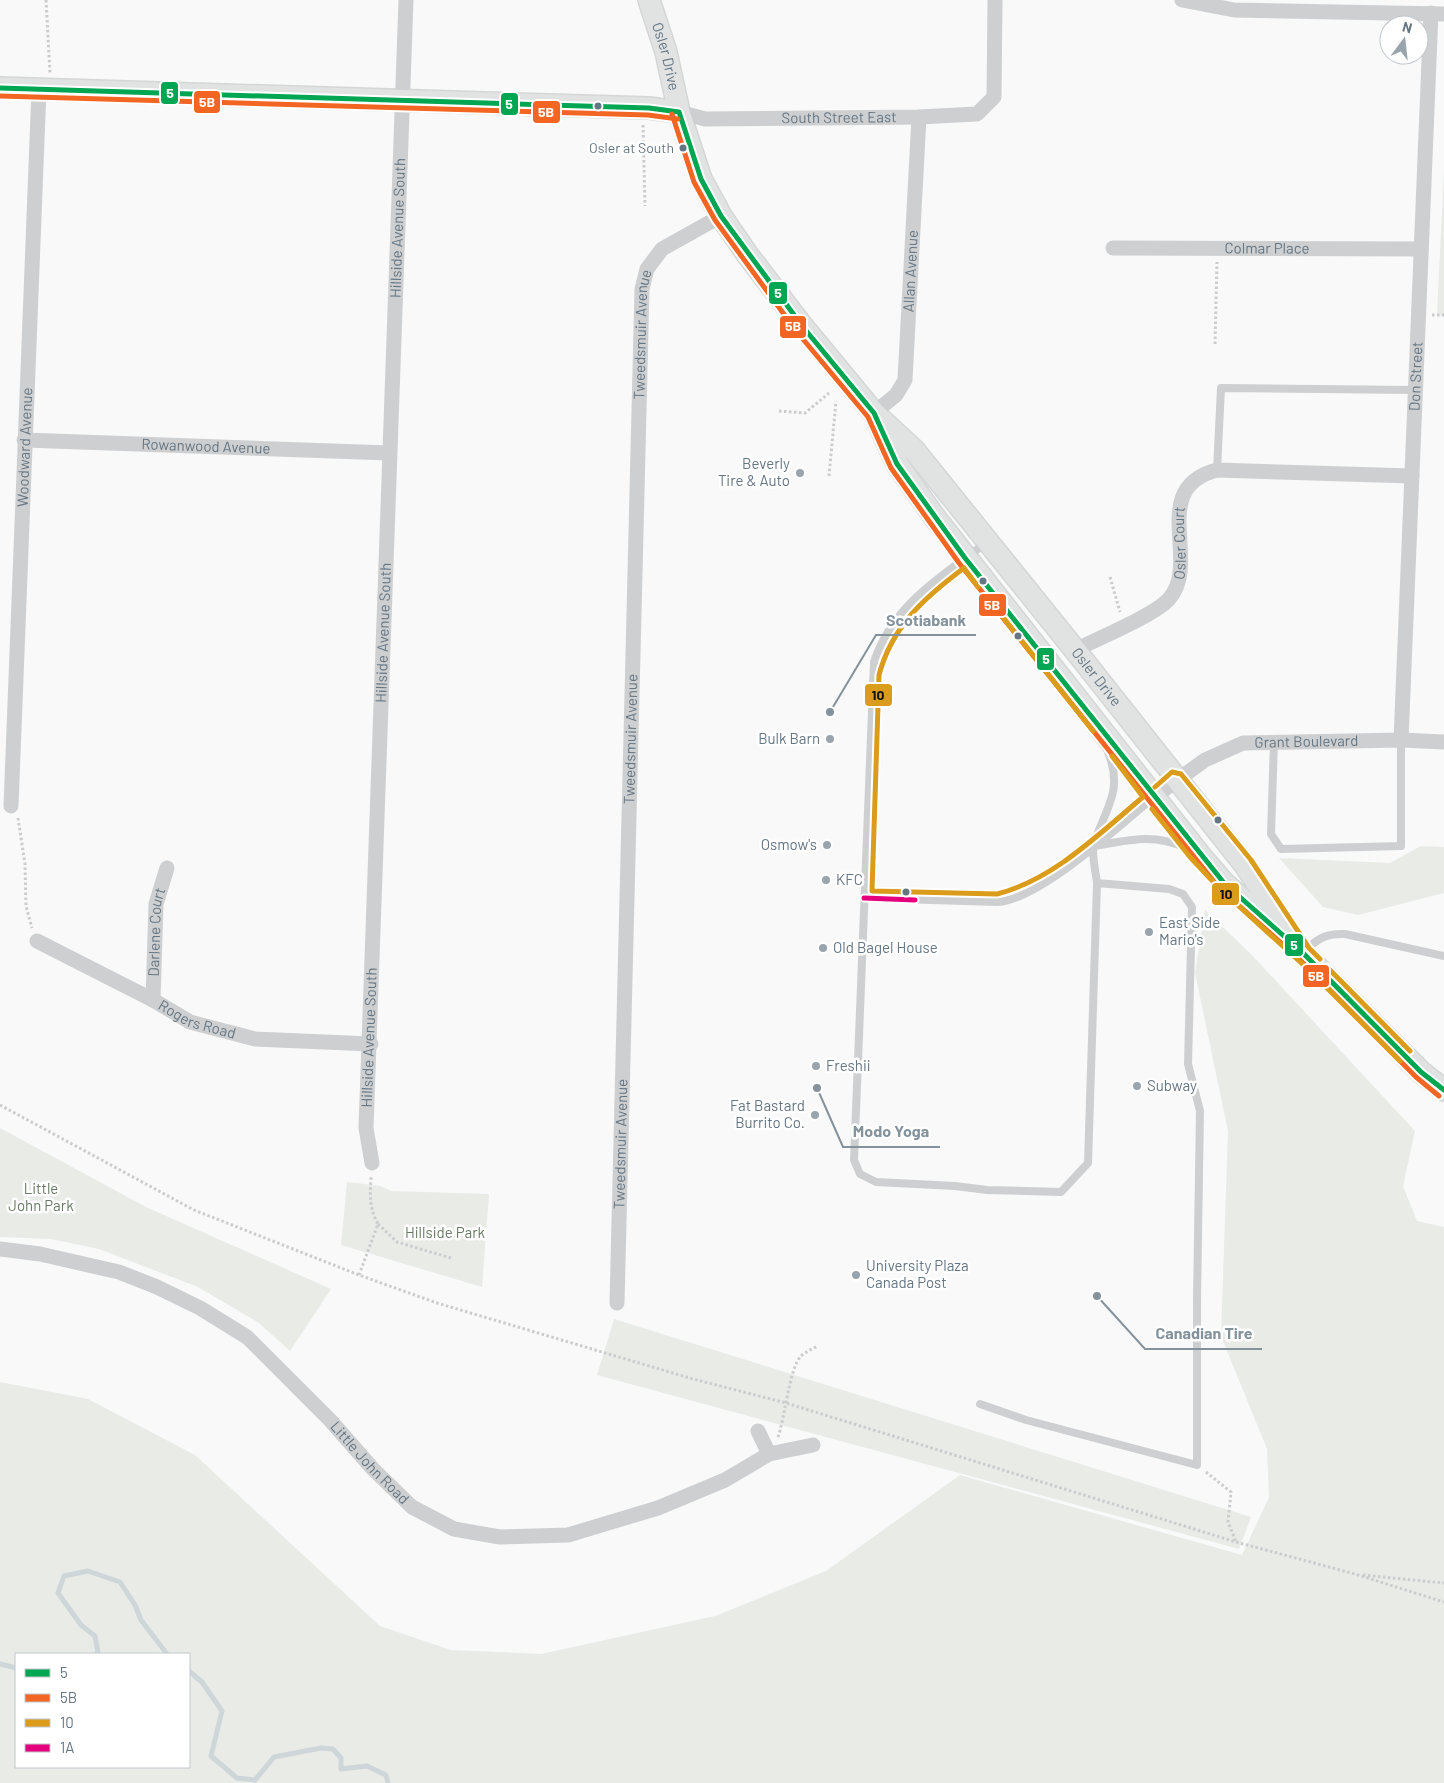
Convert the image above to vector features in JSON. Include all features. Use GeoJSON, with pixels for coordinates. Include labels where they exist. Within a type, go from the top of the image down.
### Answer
{"type":"FeatureCollection","features":[{"type":"Feature","properties":{"kind":"main road","name":"Osler Drive"},"geometry":{"type":"LineString","coordinates":[[649,0],[666,52],[679,112],[701,179],[720,216],[803,328],[874,413],[914,450],[1245,866],[1303,953]]}},
{"type":"Feature","properties":{"kind":"main road"},"geometry":{"type":"LineString","coordinates":[[0,88],[403,102],[649,108],[679,112]]}},
{"type":"Feature","properties":{"kind":"main road","name":"Osler Drive"},"geometry":{"type":"LineString","coordinates":[[874,413],[897,464],[965,558],[1199,854],[1224,883],[1303,953],[1422,1072],[1444,1090]]}},
{"type":"Feature","properties":{"kind":"street","name":"Hillside Avenue South"},"geometry":{"type":"LineString","coordinates":[[372,1163],[366,1128],[371,1044],[389,453],[406,0]]}},
{"type":"Feature","properties":{"kind":"street","name":"South Street East"},"geometry":{"type":"LineString","coordinates":[[679,112],[705,119],[919,117],[977,114],[994,97],[995,0]]}},
{"type":"Feature","properties":{"kind":"street"},"geometry":{"type":"LineString","coordinates":[[1182,0],[1234,10],[1437,14]]}},
{"type":"Feature","properties":{"kind":"street","name":"Don Street"},"geometry":{"type":"LineString","coordinates":[[1401,740],[1421,249],[1437,14]]}},
{"type":"Feature","properties":{"kind":"street","name":"Woodward Avenue"},"geometry":{"type":"LineString","coordinates":[[11,806],[24,440],[45,89]]}},
{"type":"Feature","properties":{"kind":"street","name":"Allan Avenue"},"geometry":{"type":"LineString","coordinates":[[874,413],[896,395],[905,380],[919,117]]}},
{"type":"Feature","properties":{"kind":"street","name":"Tweedsmuir Avenue"},"geometry":{"type":"LineString","coordinates":[[617,1303],[642,289],[647,269],[662,250],[720,216]]}},
{"type":"Feature","properties":{"kind":"street","name":"Colmar Place"},"geometry":{"type":"LineString","coordinates":[[1113,248],[1421,249]]}},
{"type":"Feature","properties":{"kind":"street","name":"Rowanwood Avenue"},"geometry":{"type":"LineString","coordinates":[[24,440],[389,453]]}},
{"type":"Feature","properties":{"kind":"street","name":"Osler Court"},"geometry":{"type":"LineString","coordinates":[[1074,650],[1157,609],[1170,598],[1178,578],[1180,505],[1185,491],[1192,481],[1205,473],[1218,470],[1412,476]]}},
{"type":"Feature","properties":{"kind":"street","name":"Grant Boulevard"},"geometry":{"type":"LineString","coordinates":[[1154,797],[1176,779],[1205,760],[1243,743],[1401,740],[1444,742]]}},
{"type":"Feature","properties":{"kind":"street","name":"Darlene Court"},"geometry":{"type":"LineString","coordinates":[[153,1000],[156,904],[167,868]]}},
{"type":"Feature","properties":{"kind":"street","name":"Rogers Road"},"geometry":{"type":"LineString","coordinates":[[37,941],[153,1000],[190,1022],[255,1039],[371,1044]]}},
{"type":"Feature","properties":{"kind":"street","name":"Little John Road"},"geometry":{"type":"LineString","coordinates":[[0,1249],[40,1254],[118,1272],[157,1287],[208,1313],[247,1337],[330,1420],[373,1469],[412,1507],[454,1529],[500,1537],[568,1535],[658,1508],[725,1480],[771,1454],[813,1444]]}},
{"type":"Feature","properties":{"kind":"street"},"geometry":{"type":"LineString","coordinates":[[758,1431],[771,1454]]}},
{"type":"Feature","properties":{"kind":"lane"},"geometry":{"type":"LineString","coordinates":[[1218,470],[1221,388],[1415,390]]}},
{"type":"Feature","properties":{"kind":"lane"},"geometry":{"type":"LineString","coordinates":[[987,542],[932,583],[904,609],[885,634],[874,662],[864,898],[856,1168],[866,1178],[881,1182],[955,1186],[987,1190],[1061,1192],[1088,1163],[1097,883],[1094,846],[1108,812],[1116,782],[1112,762],[1098,724]]}},
{"type":"Feature","properties":{"kind":"lane"},"geometry":{"type":"LineString","coordinates":[[1274,742],[1271,834],[1281,849],[1401,846],[1401,740]]}},
{"type":"Feature","properties":{"kind":"lane"},"geometry":{"type":"LineString","coordinates":[[864,898],[1007,901],[1037,888],[1094,846],[1154,797]]}},
{"type":"Feature","properties":{"kind":"lane"},"geometry":{"type":"LineString","coordinates":[[1094,846],[1147,837],[1162,839],[1199,854]]}},
{"type":"Feature","properties":{"kind":"lane"},"geometry":{"type":"LineString","coordinates":[[980,1404],[1026,1420],[1197,1464],[1196,1300],[1200,1111],[1188,1064],[1192,907],[1183,894],[1169,889],[1097,883]]}},
{"type":"Feature","properties":{"kind":"lane"},"geometry":{"type":"LineString","coordinates":[[1303,953],[1318,939],[1331,933],[1345,934],[1444,956]]}},
{"type":"Feature","properties":{"kind":"path"},"geometry":{"type":"LineString","coordinates":[[45,89],[46,0]]}},
{"type":"Feature","properties":{"kind":"path"},"geometry":{"type":"LineString","coordinates":[[643,124],[644,206]]}},
{"type":"Feature","properties":{"kind":"path"},"geometry":{"type":"LineString","coordinates":[[1215,344],[1218,249]]}},
{"type":"Feature","properties":{"kind":"path"},"geometry":{"type":"LineString","coordinates":[[779,411],[805,413],[829,393]]}},
{"type":"Feature","properties":{"kind":"path"},"geometry":{"type":"LineString","coordinates":[[829,476],[836,401]]}},
{"type":"Feature","properties":{"kind":"path"},"geometry":{"type":"LineString","coordinates":[[1110,577],[1124,625]]}},
{"type":"Feature","properties":{"kind":"path"},"geometry":{"type":"LineString","coordinates":[[11,806],[16,808],[25,864],[26,906],[37,941]]}},
{"type":"Feature","properties":{"kind":"path"},"geometry":{"type":"LineString","coordinates":[[0,1106],[194,1210],[359,1276],[446,1306],[693,1379],[786,1403],[1236,1542],[1354,1574],[1444,1602]]}},
{"type":"Feature","properties":{"kind":"path"},"geometry":{"type":"LineString","coordinates":[[372,1163],[370,1197],[372,1213],[378,1224],[397,1242],[451,1258]]}},
{"type":"Feature","properties":{"kind":"path"},"geometry":{"type":"LineString","coordinates":[[359,1276],[378,1224]]}},
{"type":"Feature","properties":{"kind":"path"},"geometry":{"type":"LineString","coordinates":[[771,1454],[785,1417],[786,1403],[795,1367],[800,1357],[818,1346]]}},
{"type":"Feature","properties":{"kind":"path"},"geometry":{"type":"LineString","coordinates":[[1197,1464],[1231,1492],[1228,1522],[1236,1542]]}},
{"type":"Feature","properties":{"kind":"path"},"geometry":{"type":"LineString","coordinates":[[1354,1574],[1444,1583]]}},
{"type":"Feature","properties":{"kind":"green space"},"geometry":{"type":"Polygon","coordinates":[[[1444,169],[1444,316],[1437,315],[1444,169]]]}},
{"type":"Feature","properties":{"kind":"green space"},"geometry":{"type":"Polygon","coordinates":[[[1421,846],[1444,847],[1444,893],[1358,915],[1323,907],[1279,858],[1390,863],[1421,846]]]}},
{"type":"Feature","properties":{"kind":"green space"},"geometry":{"type":"Polygon","coordinates":[[[1205,910],[1251,954],[1415,1131],[1403,1186],[1417,1221],[1444,1227],[1444,1783],[0,1783],[0,1382],[88,1399],[195,1455],[380,1626],[451,1650],[541,1654],[715,1616],[826,1571],[960,1475],[1242,1555],[1269,1497],[1267,1449],[1221,1336],[1228,1131],[1195,973],[1205,910]]]}},
{"type":"Feature","properties":{"kind":"green space","name":"Little John Park"},"geometry":{"type":"Polygon","coordinates":[[[0,1128],[146,1207],[331,1289],[290,1351],[259,1323],[198,1287],[99,1249],[51,1239],[0,1237],[0,1128]]]}},
{"type":"Feature","properties":{"kind":"green space","name":"Hillside Park"},"geometry":{"type":"Polygon","coordinates":[[[347,1182],[381,1186],[391,1191],[489,1194],[482,1287],[341,1245],[347,1182]]]}},
{"type":"Feature","properties":{"kind":"green space"},"geometry":{"type":"Polygon","coordinates":[[[614,1319],[1251,1517],[1239,1549],[597,1375],[614,1319]]]}},
{"type":"Feature","properties":{"kind":"waterway"},"geometry":{"type":"LineString","coordinates":[[97,1653],[95,1636],[81,1625],[58,1593],[64,1576],[88,1571],[120,1582],[135,1605],[141,1620],[166,1653]]}},
{"type":"Feature","properties":{"kind":"waterway"},"geometry":{"type":"LineString","coordinates":[[0,1664],[15,1668]]}},
{"type":"Feature","properties":{"kind":"waterway"},"geometry":{"type":"LineString","coordinates":[[190,1672],[202,1682],[222,1711],[211,1756],[237,1778],[255,1780],[274,1757],[321,1748],[333,1749],[341,1758],[341,1769],[367,1766],[386,1775],[388,1783]]}},
{"type":"Feature","properties":{"kind":"transit line","name":"5"},"geometry":{"type":"LineString","coordinates":[[0,88],[649,108],[679,112]]}},
{"type":"Feature","properties":{"kind":"transit line","name":"5B"},"geometry":{"type":"LineString","coordinates":[[0,96],[648,115],[678,119]]}},
{"type":"Feature","properties":{"kind":"transit line","name":"5"},"geometry":{"type":"LineString","coordinates":[[679,112],[701,179],[721,216],[803,327],[874,413],[897,464],[965,558],[1224,883],[1303,953],[1421,1072],[1444,1090]]}},
{"type":"Feature","properties":{"kind":"transit line","name":"5B"},"geometry":{"type":"LineString","coordinates":[[672,114],[694,182],[715,220],[797,332],[868,417],[891,468],[959,563],[1219,888],[1298,958],[1416,1077],[1439,1096]]}},
{"type":"Feature","properties":{"kind":"transit line","name":"10"},"geometry":{"type":"LineString","coordinates":[[978,587],[964,568],[936,590],[901,627],[892,642],[879,675],[872,891],[997,894],[1037,878],[1075,854],[1143,797],[1112,756]]}},
{"type":"Feature","properties":{"kind":"transit line","name":"10"},"geometry":{"type":"LineString","coordinates":[[998,611],[1093,731]]}},
{"type":"Feature","properties":{"kind":"transit line","name":"10"},"geometry":{"type":"LineString","coordinates":[[1155,787],[1172,772],[1181,774],[1251,860],[1309,948],[1320,959]]}},
{"type":"Feature","properties":{"kind":"transit line","name":"10"},"geometry":{"type":"LineString","coordinates":[[1152,809],[1190,857],[1219,888],[1309,970]]}},
{"type":"Feature","properties":{"kind":"transit line","name":"1A"},"geometry":{"type":"LineString","coordinates":[[864,898],[915,900]]}},
{"type":"Feature","properties":{"kind":"transit line","name":"10"},"geometry":{"type":"LineString","coordinates":[[1327,967],[1410,1051]]}},
{"type":"Feature","properties":{"kind":"transit line","name":"10"},"geometry":{"type":"LineString","coordinates":[[1317,978],[1400,1061]]}},
{"type":"Feature","properties":{"kind":"place","name":"Osler at South"},"geometry":{"type":"Point","coordinates":[683,148]}},
{"type":"Feature","properties":{"kind":"place","name":"Beverly Tire & Auto"},"geometry":{"type":"Point","coordinates":[800,473]}},
{"type":"Feature","properties":{"kind":"place","name":"Scotiabank"},"geometry":{"type":"Point","coordinates":[830,712]}},
{"type":"Feature","properties":{"kind":"place","name":"Bulk Barn"},"geometry":{"type":"Point","coordinates":[830,739]}},
{"type":"Feature","properties":{"kind":"place","name":"Osmow's"},"geometry":{"type":"Point","coordinates":[827,845]}},
{"type":"Feature","properties":{"kind":"place","name":"KFC"},"geometry":{"type":"Point","coordinates":[826,880]}},
{"type":"Feature","properties":{"kind":"place","name":"East Side Mario's"},"geometry":{"type":"Point","coordinates":[1149,932]}},
{"type":"Feature","properties":{"kind":"place","name":"Old Bagel House"},"geometry":{"type":"Point","coordinates":[823,948]}},
{"type":"Feature","properties":{"kind":"place","name":"Freshii"},"geometry":{"type":"Point","coordinates":[816,1066]}},
{"type":"Feature","properties":{"kind":"place","name":"Subway"},"geometry":{"type":"Point","coordinates":[1137,1086]}},
{"type":"Feature","properties":{"kind":"place","name":"Modo Yoga"},"geometry":{"type":"Point","coordinates":[817,1088]}},
{"type":"Feature","properties":{"kind":"place","name":"Fat Bastard Burrito Co."},"geometry":{"type":"Point","coordinates":[815,1115]}},
{"type":"Feature","properties":{"kind":"place","name":"University Plaza Canada Post"},"geometry":{"type":"Point","coordinates":[856,1275]}},
{"type":"Feature","properties":{"kind":"place","name":"Canadian Tire"},"geometry":{"type":"Point","coordinates":[1097,1296]}}]}
